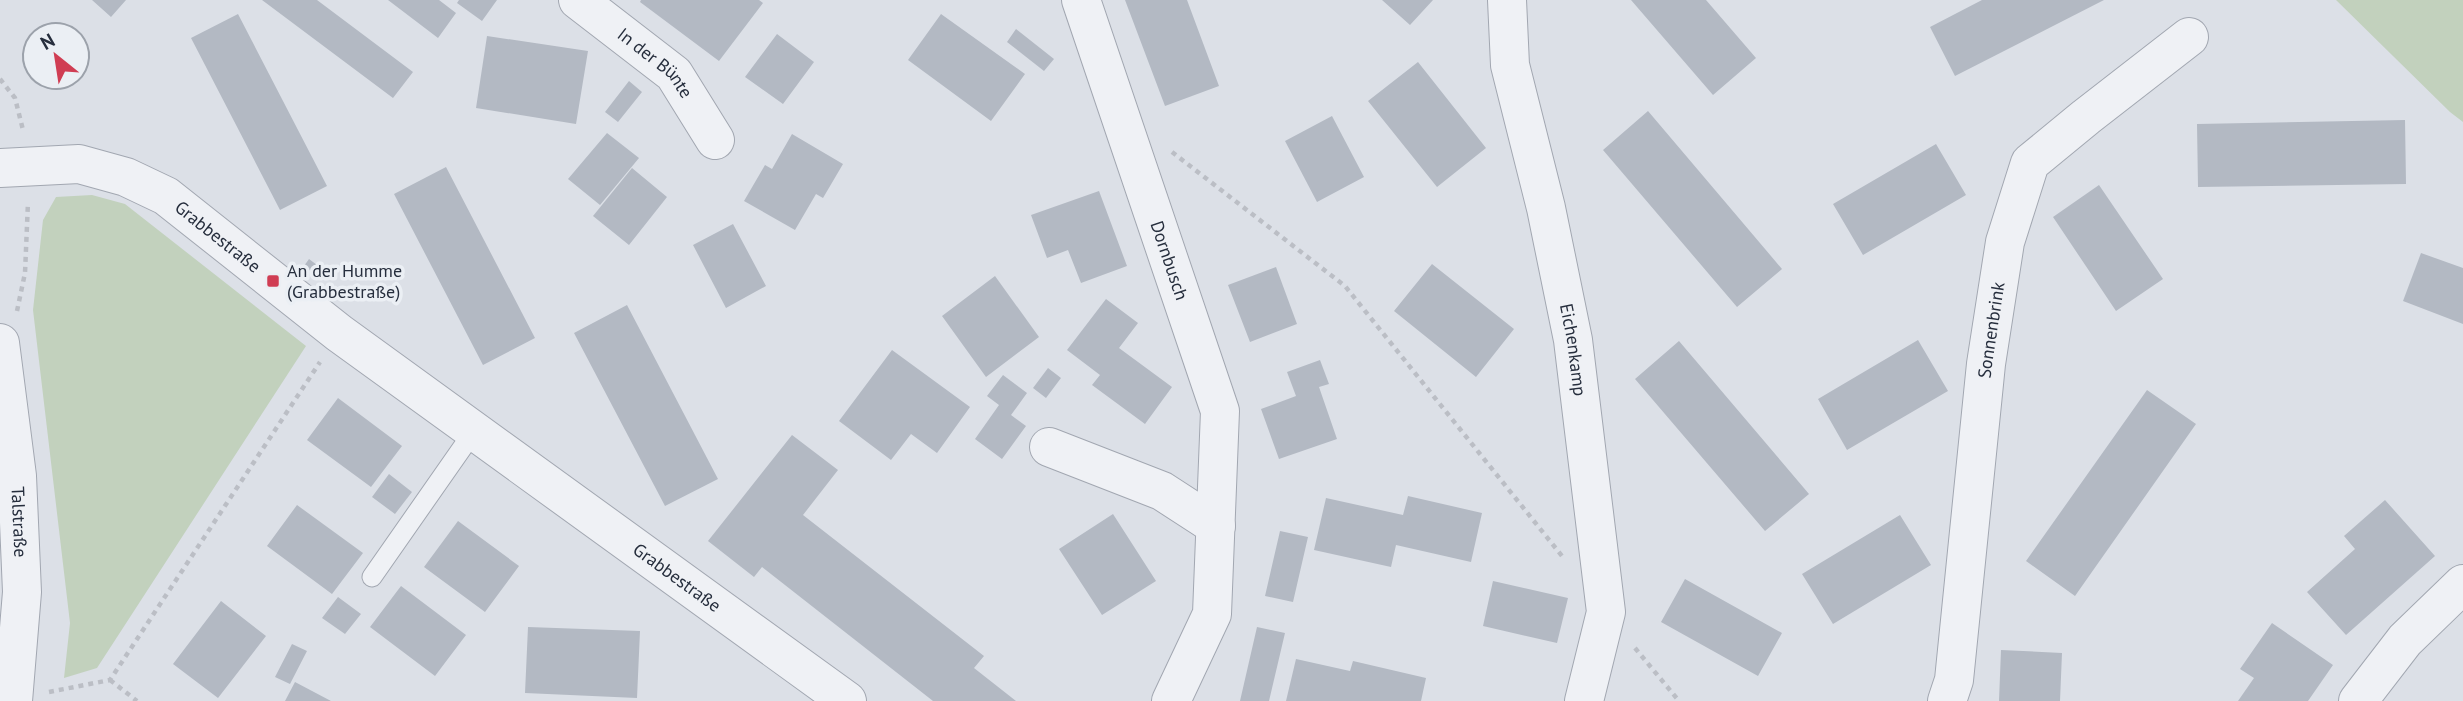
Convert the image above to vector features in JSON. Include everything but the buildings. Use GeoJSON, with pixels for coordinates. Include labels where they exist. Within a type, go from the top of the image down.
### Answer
{"type":"FeatureCollection","features":[{"type":"Feature","properties":{"kind":"street","name":"In der Bünte"},"geometry":{"type":"LineString","coordinates":[[578,0],[674,74],[715,140]]}},
{"type":"Feature","properties":{"kind":"street","name":"Dornbusch"},"geometry":{"type":"LineString","coordinates":[[1081,0],[1220,411],[1212,614],[1171,701]]}},
{"type":"Feature","properties":{"kind":"street","name":"Eichenkamp"},"geometry":{"type":"LineString","coordinates":[[1507,0],[1510,65],[1546,208],[1573,340],[1606,612],[1584,701]]}},
{"type":"Feature","properties":{"kind":"street","name":"Sonnenbrink"},"geometry":{"type":"LineString","coordinates":[[1947,701],[1954,680],[1993,323],[2005,242],[2030,163],[2189,37]]}},
{"type":"Feature","properties":{"kind":"street","name":"Grabbestraße"},"geometry":{"type":"LineString","coordinates":[[0,168],[79,164],[126,177],[166,196],[339,333],[847,701]]}},
{"type":"Feature","properties":{"kind":"street","name":"Talstraße"},"geometry":{"type":"LineString","coordinates":[[0,343],[18,476],[22,592],[13,696]]}},
{"type":"Feature","properties":{"kind":"street"},"geometry":{"type":"LineString","coordinates":[[1049,447],[1162,491],[1216,527]]}},
{"type":"Feature","properties":{"kind":"street"},"geometry":{"type":"LineString","coordinates":[[2358,701],[2405,640],[2463,584]]}},
{"type":"Feature","properties":{"kind":"lane"},"geometry":{"type":"LineString","coordinates":[[372,578],[474,430]]}},
{"type":"Feature","properties":{"kind":"path"},"geometry":{"type":"LineString","coordinates":[[1123,125],[1169,149],[1345,286],[1562,558]]}},
{"type":"Feature","properties":{"kind":"path"},"geometry":{"type":"LineString","coordinates":[[13,696],[51,692],[110,680],[339,333]]}},
{"type":"Feature","properties":{"kind":"path"},"geometry":{"type":"LineString","coordinates":[[1606,612],[1679,701]]}},
{"type":"Feature","properties":{"kind":"path"},"geometry":{"type":"LineString","coordinates":[[110,680],[137,701]]}},
{"type":"Feature","properties":{"kind":"green space"},"geometry":{"type":"Polygon","coordinates":[[[2336,0],[2463,0],[2463,122],[2450,112],[2336,0]]]}},
{"type":"Feature","properties":{"kind":"green space"},"geometry":{"type":"Polygon","coordinates":[[[92,195],[125,204],[306,346],[97,668],[64,678],[70,623],[33,310],[43,220],[56,197],[92,195]]]}},
{"type":"Feature","properties":{"kind":"place","name":"An der Humme (Grabbestraße)"},"geometry":{"type":"Point","coordinates":[273,281]}}]}
